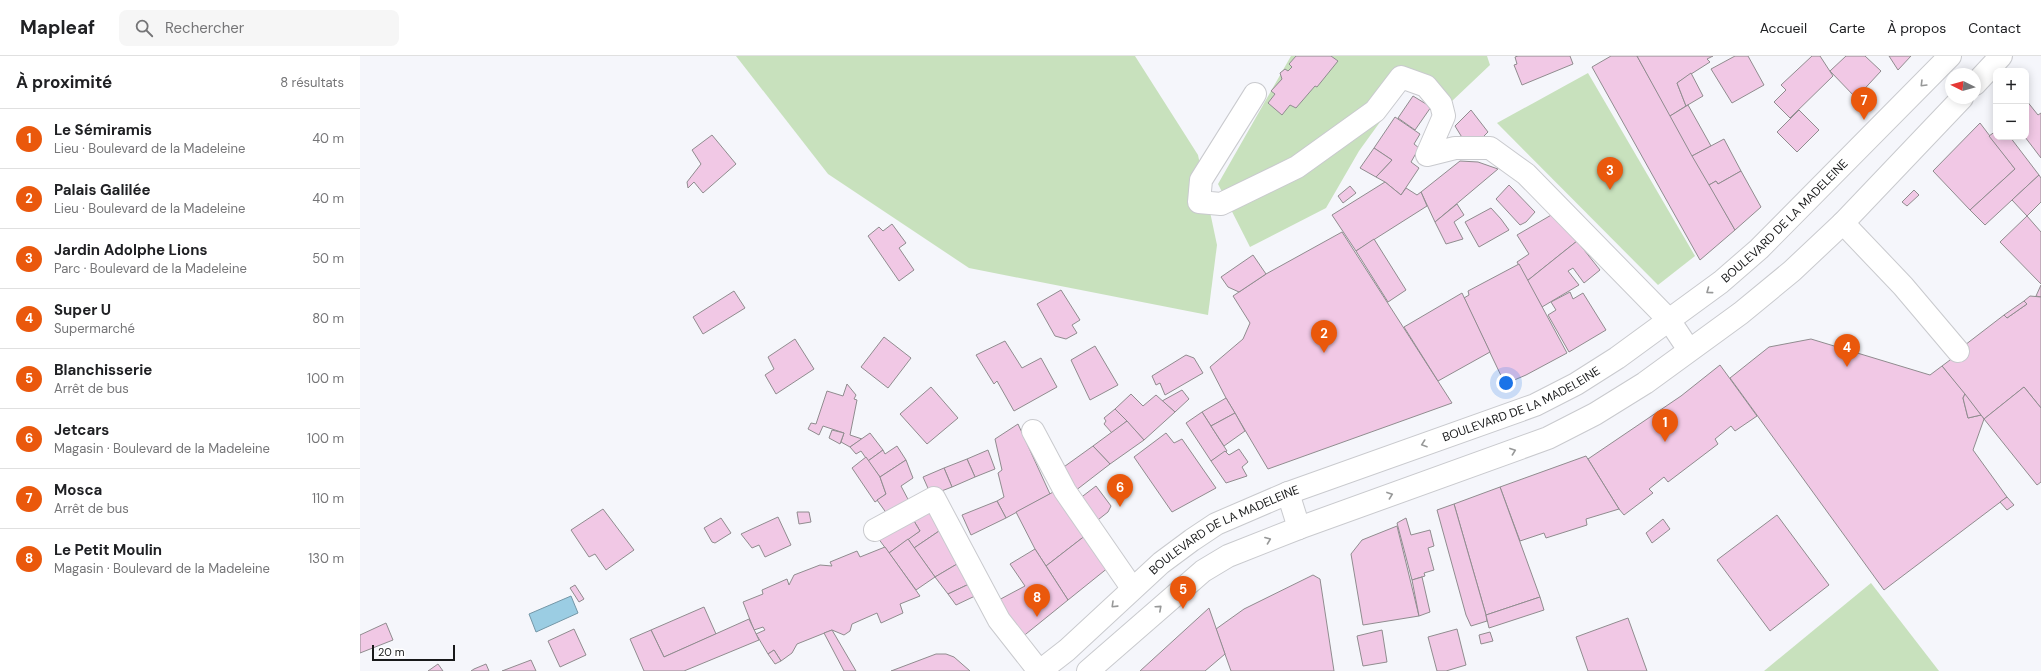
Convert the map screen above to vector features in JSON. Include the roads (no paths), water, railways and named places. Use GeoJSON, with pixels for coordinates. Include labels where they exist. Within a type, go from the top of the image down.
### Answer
{"type":"FeatureCollection","features":[{"type":"Feature","properties":{"kind":"street","name":"BOULEVARD DE LA MADELEINE"},"geometry":{"type":"LineString","coordinates":[[1039,671],[1067,650],[1132,588],[1192,540],[1216,524],[1288,493],[1535,405],[1576,384],[1617,358],[1721,282],[1760,249],[1950,56]]}},
{"type":"Feature","properties":{"kind":"street"},"geometry":{"type":"LineString","coordinates":[[1981,76],[1993,59]]}},
{"type":"Feature","properties":{"kind":"street"},"geometry":{"type":"LineString","coordinates":[[1256,94],[1201,180],[1199,202],[1221,204],[1297,167],[1375,111],[1402,77],[1426,86],[1441,104],[1444,116],[1428,155],[1455,148],[1490,148],[1526,174],[1669,320],[1689,350]]}},
{"type":"Feature","properties":{"kind":"street","name":"BOULEVARD DE LA MADELEINE"},"geometry":{"type":"LineString","coordinates":[[1088,671],[1203,571],[1228,556],[1299,528],[1548,438],[1594,414],[1645,383],[1741,313],[1786,276],[1843,223],[1956,104]]}},
{"type":"Feature","properties":{"kind":"street"},"geometry":{"type":"LineString","coordinates":[[1843,223],[1904,286],[1958,351]]}},
{"type":"Feature","properties":{"kind":"street"},"geometry":{"type":"LineString","coordinates":[[1033,430],[1065,491],[1132,588]]}},
{"type":"Feature","properties":{"kind":"street"},"geometry":{"type":"LineString","coordinates":[[1288,493],[1299,528]]}},
{"type":"Feature","properties":{"kind":"street"},"geometry":{"type":"LineString","coordinates":[[875,530],[934,498],[998,620],[1039,671]]}},
{"type":"Feature","properties":{"kind":"water"},"geometry":{"type":"Polygon","coordinates":[[[571,596],[578,613],[536,632],[529,614],[571,596]]]}},
{"type":"Feature","properties":{"kind":"place","name":"Mosca"},"geometry":{"type":"Point","coordinates":[1864,120]}},
{"type":"Feature","properties":{"kind":"place","name":"Jardin Adolphe Lions"},"geometry":{"type":"Point","coordinates":[1610,190]}},
{"type":"Feature","properties":{"kind":"place","name":"Palais Galilée"},"geometry":{"type":"Point","coordinates":[1324,353]}},
{"type":"Feature","properties":{"kind":"place","name":"Super U"},"geometry":{"type":"Point","coordinates":[1847,367]}},
{"type":"Feature","properties":{"kind":"place","name":"Le Sémiramis"},"geometry":{"type":"Point","coordinates":[1665,442]}},
{"type":"Feature","properties":{"kind":"place","name":"Jetcars"},"geometry":{"type":"Point","coordinates":[1120,507]}},
{"type":"Feature","properties":{"kind":"place","name":"Blanchisserie"},"geometry":{"type":"Point","coordinates":[1183,609]}},
{"type":"Feature","properties":{"kind":"place","name":"Le Petit Moulin"},"geometry":{"type":"Point","coordinates":[1037,617]}}]}
